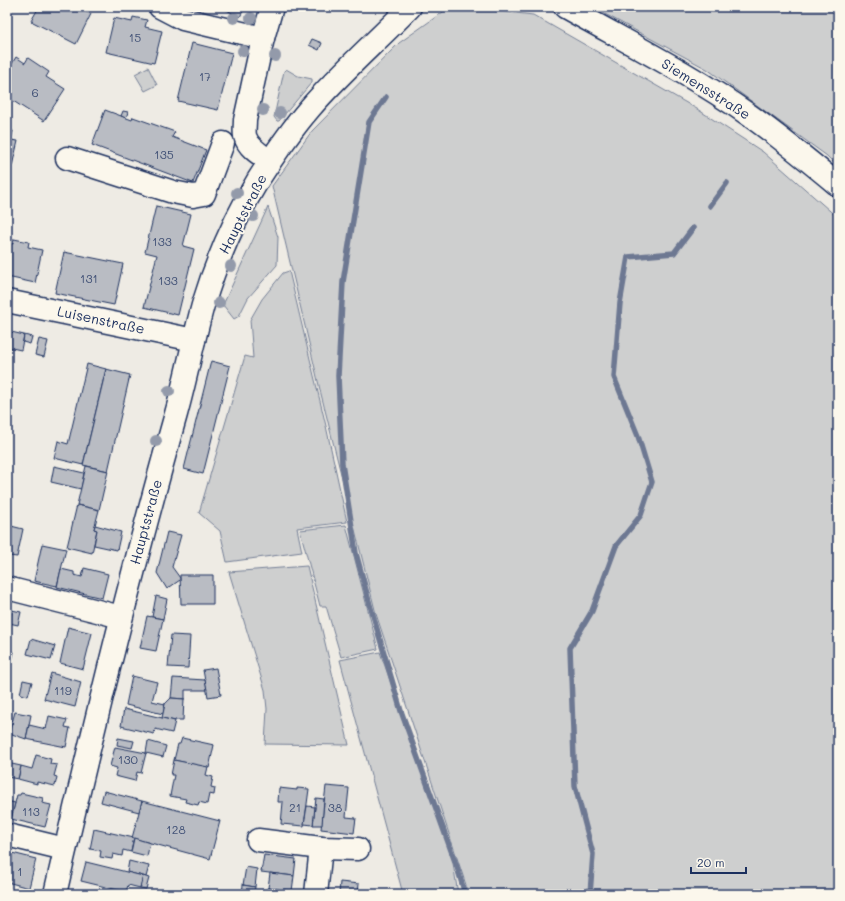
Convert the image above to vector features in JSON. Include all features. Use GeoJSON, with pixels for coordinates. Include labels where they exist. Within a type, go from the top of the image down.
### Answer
{"type":"FeatureCollection","features":[{"type":"Feature","properties":{"kind":"street"},"geometry":{"type":"LineString","coordinates":[[160,7],[183,19],[263,38]]}},
{"type":"Feature","properties":{"kind":"street","name":"Hauptstraße"},"geometry":{"type":"LineString","coordinates":[[270,161],[252,149],[246,137],[245,120],[263,38],[272,7]]}},
{"type":"Feature","properties":{"kind":"street","name":"Hauptstraße"},"geometry":{"type":"LineString","coordinates":[[55,894],[144,526],[184,383],[204,304],[226,244],[258,181],[270,161],[309,109],[410,7]]}},
{"type":"Feature","properties":{"kind":"street","name":"Siemensstraße"},"geometry":{"type":"LineString","coordinates":[[565,7],[690,78],[749,115],[805,157],[838,185]]}},
{"type":"Feature","properties":{"kind":"street"},"geometry":{"type":"LineString","coordinates":[[67,158],[172,192],[193,196],[204,194],[223,143]]}},
{"type":"Feature","properties":{"kind":"street","name":"Luisenstraße"},"geometry":{"type":"LineString","coordinates":[[7,301],[194,340]]}},
{"type":"Feature","properties":{"kind":"street"},"geometry":{"type":"LineString","coordinates":[[7,588],[121,617]]}},
{"type":"Feature","properties":{"kind":"street"},"geometry":{"type":"LineString","coordinates":[[7,835],[65,849]]}},
{"type":"Feature","properties":{"kind":"street"},"geometry":{"type":"LineString","coordinates":[[258,840],[321,848],[358,849]]}},
{"type":"Feature","properties":{"kind":"street"},"geometry":{"type":"LineString","coordinates":[[316,894],[321,848]]}},
{"type":"Feature","properties":{"kind":"shaded area"},"geometry":{"type":"Polygon","coordinates":[[[450,7],[464,7],[533,15],[697,109],[763,152],[838,218],[838,894],[469,894],[376,614],[321,394],[272,186],[312,131],[399,43],[450,7]]]}},
{"type":"Feature","properties":{"kind":"shaded area"},"geometry":{"type":"Polygon","coordinates":[[[592,7],[838,7],[838,167],[827,156],[707,69],[592,7]]]}},
{"type":"Feature","properties":{"kind":"shaded area"},"geometry":{"type":"Polygon","coordinates":[[[148,67],[157,85],[145,91],[135,74],[148,67]]]}},
{"type":"Feature","properties":{"kind":"shaded area"},"geometry":{"type":"Polygon","coordinates":[[[286,69],[298,76],[312,79],[312,82],[279,121],[277,121],[274,117],[284,71],[286,69]]]}},
{"type":"Feature","properties":{"kind":"shaded area"},"geometry":{"type":"Polygon","coordinates":[[[268,207],[278,237],[277,265],[248,298],[239,316],[234,319],[223,305],[268,207]]]}},
{"type":"Feature","properties":{"kind":"shaded area"},"geometry":{"type":"Polygon","coordinates":[[[289,271],[347,522],[297,528],[302,552],[227,562],[220,531],[199,513],[245,356],[253,358],[250,320],[262,299],[283,273],[289,271]]]}},
{"type":"Feature","properties":{"kind":"shaded area"},"geometry":{"type":"Polygon","coordinates":[[[346,525],[378,649],[341,657],[326,606],[320,606],[300,530],[346,525]]]}},
{"type":"Feature","properties":{"kind":"shaded area"},"geometry":{"type":"Polygon","coordinates":[[[307,566],[349,745],[265,744],[267,709],[265,690],[229,572],[307,566]]]}},
{"type":"Feature","properties":{"kind":"shaded area"},"geometry":{"type":"Polygon","coordinates":[[[380,652],[452,857],[458,894],[403,894],[340,660],[380,652]]]}},
{"type":"Feature","properties":{"kind":"building"},"geometry":{"type":"Polygon","coordinates":[[[39,7],[77,7],[91,14],[76,44],[31,21],[39,7]]]}},
{"type":"Feature","properties":{"kind":"building"},"geometry":{"type":"Polygon","coordinates":[[[221,7],[245,7],[240,17],[221,7]]]}},
{"type":"Feature","properties":{"kind":"building"},"geometry":{"type":"Polygon","coordinates":[[[133,17],[147,20],[145,27],[162,31],[154,63],[106,52],[114,18],[132,22],[133,17]]]}},
{"type":"Feature","properties":{"kind":"building"},"geometry":{"type":"Polygon","coordinates":[[[312,39],[322,43],[319,50],[309,45],[312,39]]]}},
{"type":"Feature","properties":{"kind":"building"},"geometry":{"type":"Polygon","coordinates":[[[192,43],[232,53],[218,110],[178,101],[192,43]]]}},
{"type":"Feature","properties":{"kind":"building"},"geometry":{"type":"Polygon","coordinates":[[[16,57],[25,63],[28,58],[49,72],[46,77],[65,89],[44,121],[7,97],[7,72],[16,57]]]}},
{"type":"Feature","properties":{"kind":"building"},"geometry":{"type":"Polygon","coordinates":[[[105,110],[132,120],[133,117],[175,132],[172,137],[206,150],[193,183],[92,145],[105,110]]]}},
{"type":"Feature","properties":{"kind":"building"},"geometry":{"type":"Polygon","coordinates":[[[123,111],[128,112],[126,118],[121,116],[123,111]]]}},
{"type":"Feature","properties":{"kind":"building"},"geometry":{"type":"Polygon","coordinates":[[[7,129],[13,131],[11,140],[18,141],[12,166],[7,165],[7,129]]]}},
{"type":"Feature","properties":{"kind":"building"},"geometry":{"type":"Polygon","coordinates":[[[156,206],[191,214],[183,246],[194,249],[178,315],[144,307],[157,255],[145,252],[156,206]]]}},
{"type":"Feature","properties":{"kind":"building"},"geometry":{"type":"Polygon","coordinates":[[[14,239],[29,242],[28,247],[42,250],[35,283],[7,277],[7,242],[13,244],[14,239]]]}},
{"type":"Feature","properties":{"kind":"building"},"geometry":{"type":"Polygon","coordinates":[[[64,252],[123,264],[114,305],[55,293],[64,252]]]}},
{"type":"Feature","properties":{"kind":"building"},"geometry":{"type":"Polygon","coordinates":[[[7,331],[24,335],[21,350],[7,347],[7,331]]]}},
{"type":"Feature","properties":{"kind":"building"},"geometry":{"type":"Polygon","coordinates":[[[24,335],[32,337],[30,344],[23,342],[24,335]]]}},
{"type":"Feature","properties":{"kind":"building"},"geometry":{"type":"Polygon","coordinates":[[[39,339],[48,341],[44,357],[35,355],[39,339]]]}},
{"type":"Feature","properties":{"kind":"building"},"geometry":{"type":"Polygon","coordinates":[[[211,361],[230,366],[203,474],[184,469],[211,361]]]}},
{"type":"Feature","properties":{"kind":"building"},"geometry":{"type":"Polygon","coordinates":[[[87,364],[106,369],[83,465],[54,458],[58,441],[68,444],[87,364]]]}},
{"type":"Feature","properties":{"kind":"building"},"geometry":{"type":"Polygon","coordinates":[[[106,369],[130,375],[108,471],[83,465],[106,369]]]}},
{"type":"Feature","properties":{"kind":"building"},"geometry":{"type":"Polygon","coordinates":[[[54,466],[84,473],[81,489],[51,482],[54,466]]]}},
{"type":"Feature","properties":{"kind":"building"},"geometry":{"type":"Polygon","coordinates":[[[86,466],[108,471],[99,510],[77,505],[86,466]]]}},
{"type":"Feature","properties":{"kind":"building"},"geometry":{"type":"Polygon","coordinates":[[[77,505],[99,510],[94,529],[97,530],[92,553],[67,547],[77,505]]]}},
{"type":"Feature","properties":{"kind":"building"},"geometry":{"type":"Polygon","coordinates":[[[7,525],[23,529],[17,557],[9,556],[9,554],[7,554],[7,525]]]}},
{"type":"Feature","properties":{"kind":"building"},"geometry":{"type":"Polygon","coordinates":[[[95,525],[121,532],[117,550],[94,545],[97,530],[94,529],[95,525]]]}},
{"type":"Feature","properties":{"kind":"building"},"geometry":{"type":"Polygon","coordinates":[[[167,532],[181,535],[172,567],[180,580],[167,589],[157,573],[167,532]]]}},
{"type":"Feature","properties":{"kind":"building"},"geometry":{"type":"Polygon","coordinates":[[[42,544],[66,549],[57,586],[34,581],[42,544]]]}},
{"type":"Feature","properties":{"kind":"building"},"geometry":{"type":"Polygon","coordinates":[[[84,568],[108,574],[102,598],[57,587],[61,569],[74,572],[74,575],[82,577],[84,568]]]}},
{"type":"Feature","properties":{"kind":"building"},"geometry":{"type":"Polygon","coordinates":[[[180,575],[213,575],[213,604],[181,604],[180,575]]]}},
{"type":"Feature","properties":{"kind":"building"},"geometry":{"type":"Polygon","coordinates":[[[156,596],[167,599],[163,619],[152,617],[156,596]]]}},
{"type":"Feature","properties":{"kind":"building"},"geometry":{"type":"Polygon","coordinates":[[[12,610],[21,612],[18,625],[9,623],[12,610]]]}},
{"type":"Feature","properties":{"kind":"building"},"geometry":{"type":"Polygon","coordinates":[[[7,612],[11,613],[7,626],[7,612]]]}},
{"type":"Feature","properties":{"kind":"building"},"geometry":{"type":"Polygon","coordinates":[[[147,616],[163,619],[156,651],[140,648],[147,616]]]}},
{"type":"Feature","properties":{"kind":"building"},"geometry":{"type":"Polygon","coordinates":[[[68,627],[92,633],[83,669],[60,663],[68,627]]]}},
{"type":"Feature","properties":{"kind":"building"},"geometry":{"type":"Polygon","coordinates":[[[171,635],[190,636],[188,668],[168,667],[171,635]]]}},
{"type":"Feature","properties":{"kind":"building"},"geometry":{"type":"Polygon","coordinates":[[[31,639],[55,646],[51,660],[27,654],[31,639]]]}},
{"type":"Feature","properties":{"kind":"building"},"geometry":{"type":"Polygon","coordinates":[[[7,650],[14,652],[10,669],[7,668],[7,650]]]}},
{"type":"Feature","properties":{"kind":"building"},"geometry":{"type":"Polygon","coordinates":[[[216,668],[221,695],[208,697],[203,670],[216,668]]]}},
{"type":"Feature","properties":{"kind":"building"},"geometry":{"type":"Polygon","coordinates":[[[51,673],[81,682],[75,707],[44,699],[51,673]]]}},
{"type":"Feature","properties":{"kind":"building"},"geometry":{"type":"Polygon","coordinates":[[[132,676],[157,682],[152,701],[165,704],[163,714],[126,705],[132,676]]]}},
{"type":"Feature","properties":{"kind":"building"},"geometry":{"type":"Polygon","coordinates":[[[173,678],[205,680],[207,690],[185,690],[185,699],[171,698],[173,678]]]}},
{"type":"Feature","properties":{"kind":"building"},"geometry":{"type":"Polygon","coordinates":[[[23,680],[32,682],[28,696],[20,694],[23,680]]]}},
{"type":"Feature","properties":{"kind":"building"},"geometry":{"type":"Polygon","coordinates":[[[171,698],[184,699],[183,720],[175,721],[162,718],[165,704],[171,698]]]}},
{"type":"Feature","properties":{"kind":"building"},"geometry":{"type":"Polygon","coordinates":[[[124,709],[175,721],[172,733],[155,729],[154,734],[121,726],[124,709]]]}},
{"type":"Feature","properties":{"kind":"building"},"geometry":{"type":"Polygon","coordinates":[[[15,712],[31,715],[26,739],[9,733],[15,712]]]}},
{"type":"Feature","properties":{"kind":"building"},"geometry":{"type":"Polygon","coordinates":[[[49,716],[67,720],[65,727],[70,728],[66,747],[26,739],[29,725],[46,729],[49,716]]]}},
{"type":"Feature","properties":{"kind":"building"},"geometry":{"type":"Polygon","coordinates":[[[118,738],[134,741],[132,748],[117,745],[118,738]]]}},
{"type":"Feature","properties":{"kind":"building"},"geometry":{"type":"Polygon","coordinates":[[[182,738],[214,745],[209,768],[174,760],[178,744],[180,744],[182,738]]]}},
{"type":"Feature","properties":{"kind":"building"},"geometry":{"type":"Polygon","coordinates":[[[148,741],[166,746],[163,757],[146,753],[148,741]]]}},
{"type":"Feature","properties":{"kind":"building"},"geometry":{"type":"Polygon","coordinates":[[[115,747],[146,753],[141,773],[137,772],[135,781],[115,776],[117,768],[110,766],[115,747]]]}},
{"type":"Feature","properties":{"kind":"building"},"geometry":{"type":"Polygon","coordinates":[[[36,755],[51,759],[50,764],[57,765],[54,776],[57,777],[55,786],[37,782],[37,784],[18,779],[21,766],[32,769],[36,755]]]}},
{"type":"Feature","properties":{"kind":"building"},"geometry":{"type":"Polygon","coordinates":[[[174,760],[208,767],[206,775],[213,777],[211,787],[215,788],[214,795],[209,794],[207,804],[199,802],[198,805],[185,802],[186,799],[170,796],[174,775],[171,775],[174,760]]]}},
{"type":"Feature","properties":{"kind":"building"},"geometry":{"type":"Polygon","coordinates":[[[7,763],[21,766],[18,779],[7,777],[7,763]]]}},
{"type":"Feature","properties":{"kind":"building"},"geometry":{"type":"Polygon","coordinates":[[[326,786],[349,788],[346,817],[356,818],[354,833],[321,829],[326,786]]]}},
{"type":"Feature","properties":{"kind":"building"},"geometry":{"type":"Polygon","coordinates":[[[279,788],[297,790],[297,788],[309,789],[304,826],[281,824],[283,802],[278,802],[279,788]]]}},
{"type":"Feature","properties":{"kind":"building"},"geometry":{"type":"Polygon","coordinates":[[[104,791],[142,801],[139,812],[101,802],[104,791]]]}},
{"type":"Feature","properties":{"kind":"building"},"geometry":{"type":"Polygon","coordinates":[[[21,793],[43,798],[42,803],[51,805],[45,827],[11,819],[17,795],[20,795],[21,793]]]}},
{"type":"Feature","properties":{"kind":"building"},"geometry":{"type":"Polygon","coordinates":[[[316,798],[324,799],[322,825],[313,825],[316,798]]]}},
{"type":"Feature","properties":{"kind":"building"},"geometry":{"type":"Polygon","coordinates":[[[7,801],[15,803],[11,819],[7,818],[7,801]]]}},
{"type":"Feature","properties":{"kind":"building"},"geometry":{"type":"Polygon","coordinates":[[[142,801],[220,821],[210,859],[132,838],[142,801]]]}},
{"type":"Feature","properties":{"kind":"building"},"geometry":{"type":"Polygon","coordinates":[[[307,806],[315,807],[313,825],[304,824],[307,806]]]}},
{"type":"Feature","properties":{"kind":"building"},"geometry":{"type":"Polygon","coordinates":[[[94,829],[134,838],[131,852],[123,850],[122,856],[113,854],[112,859],[100,857],[101,851],[90,849],[94,829]]]}},
{"type":"Feature","properties":{"kind":"building"},"geometry":{"type":"Polygon","coordinates":[[[134,838],[150,843],[147,856],[131,852],[134,838]]]}},
{"type":"Feature","properties":{"kind":"building"},"geometry":{"type":"Polygon","coordinates":[[[12,853],[36,859],[29,888],[7,882],[7,860],[10,861],[12,853]]]}},
{"type":"Feature","properties":{"kind":"building"},"geometry":{"type":"Polygon","coordinates":[[[264,855],[296,859],[294,876],[261,872],[264,855]]]}},
{"type":"Feature","properties":{"kind":"building"},"geometry":{"type":"Polygon","coordinates":[[[129,861],[149,866],[146,877],[127,872],[129,861]]]}},
{"type":"Feature","properties":{"kind":"building"},"geometry":{"type":"Polygon","coordinates":[[[86,862],[143,876],[140,888],[128,885],[126,892],[81,881],[86,862]]]}},
{"type":"Feature","properties":{"kind":"building"},"geometry":{"type":"Polygon","coordinates":[[[246,867],[257,869],[255,887],[243,885],[246,867]]]}},
{"type":"Feature","properties":{"kind":"building"},"geometry":{"type":"Polygon","coordinates":[[[270,873],[294,876],[292,891],[268,888],[270,873]]]}},
{"type":"Feature","properties":{"kind":"building"},"geometry":{"type":"Polygon","coordinates":[[[143,876],[149,878],[146,889],[140,888],[143,876]]]}},
{"type":"Feature","properties":{"kind":"building"},"geometry":{"type":"Polygon","coordinates":[[[340,882],[359,884],[358,894],[339,894],[340,882]]]}},
{"type":"Feature","properties":{"kind":"building"},"geometry":{"type":"Polygon","coordinates":[[[243,885],[255,887],[254,894],[242,894],[243,885]]]}},
{"type":"Feature","properties":{"kind":"building"},"geometry":{"type":"Polygon","coordinates":[[[267,888],[292,891],[292,894],[267,894],[267,888]]]}},
{"type":"Feature","properties":{"kind":"waterway"},"geometry":{"type":"LineString","coordinates":[[386,97],[369,122],[343,282],[338,376],[342,464],[356,553],[370,605],[401,711],[457,867],[465,894]]}},
{"type":"Feature","properties":{"kind":"waterway"},"geometry":{"type":"LineString","coordinates":[[710,206],[727,183]]}},
{"type":"Feature","properties":{"kind":"waterway"},"geometry":{"type":"LineString","coordinates":[[590,894],[593,854],[575,786],[570,648],[592,611],[616,546],[641,515],[652,482],[638,436],[614,377],[620,303],[628,257],[674,253],[693,228]]}}]}
